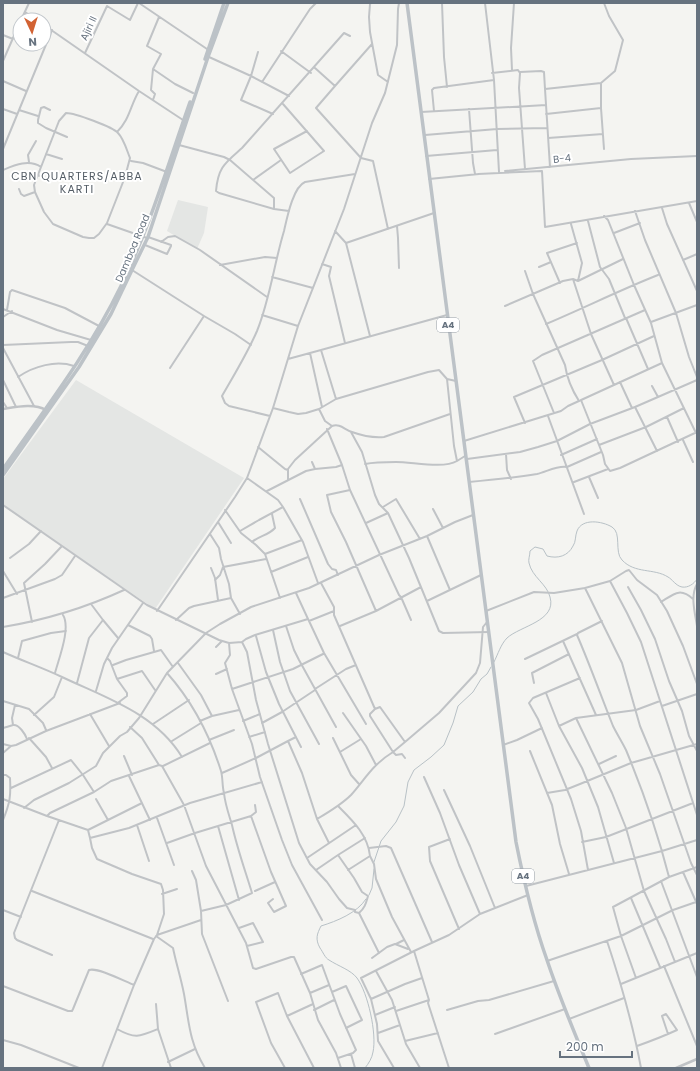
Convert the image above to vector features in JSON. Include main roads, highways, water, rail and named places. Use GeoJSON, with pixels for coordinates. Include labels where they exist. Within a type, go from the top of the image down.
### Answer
{"type":"FeatureCollection","features":[{"type":"Feature","properties":{"kind":"main road","name":"Damboa Road"},"geometry":{"type":"LineString","coordinates":[[3,469],[96,341],[111,314],[144,245],[224,3]]}},
{"type":"Feature","properties":{"kind":"main road","name":"Damboa Road"},"geometry":{"type":"LineString","coordinates":[[209,50],[228,3]]}},
{"type":"Feature","properties":{"kind":"main road","name":"A4"},"geometry":{"type":"LineString","coordinates":[[407,3],[516,842],[528,895],[547,961],[589,1068]]}},
{"type":"Feature","properties":{"kind":"main road","name":"Damboa Road"},"geometry":{"type":"LineString","coordinates":[[168,173],[179,145],[193,93],[207,56]]}},
{"type":"Feature","properties":{"kind":"main road","name":"Damboa Road"},"geometry":{"type":"LineString","coordinates":[[47,410],[100,327],[146,237]]}},
{"type":"Feature","properties":{"kind":"main road","name":"Damboa Road"},"geometry":{"type":"LineString","coordinates":[[3,475],[27,438]]}},
{"type":"Feature","properties":{"kind":"waterway"},"geometry":{"type":"LineString","coordinates":[[494,662],[505,640],[543,617],[548,612],[551,605],[550,597],[546,588],[531,568],[529,562],[530,551],[535,547],[543,549],[547,556],[562,556],[571,549],[574,544],[577,531],[583,524],[588,522],[598,522],[612,527],[617,534],[618,552],[620,557],[627,564],[633,567],[663,574],[682,587],[691,585],[697,579]]}},
{"type":"Feature","properties":{"kind":"waterway"},"geometry":{"type":"LineString","coordinates":[[374,862],[381,841],[396,822],[404,806],[408,782],[414,770],[444,745],[458,706],[473,692],[491,667]]}},
{"type":"Feature","properties":{"kind":"waterway"},"geometry":{"type":"LineString","coordinates":[[369,895],[372,888],[374,869]]}},
{"type":"Feature","properties":{"kind":"waterway"},"geometry":{"type":"LineString","coordinates":[[365,1068],[372,1056],[374,1044],[373,1025],[365,993],[354,975],[326,958],[318,945],[317,939],[321,926],[340,919],[352,912],[366,899]]}},
{"type":"Feature","properties":{"kind":"district","name":"CBN QUARTERS/ABBA KARTI"},"geometry":{"type":"Point","coordinates":[77,182]}}]}
